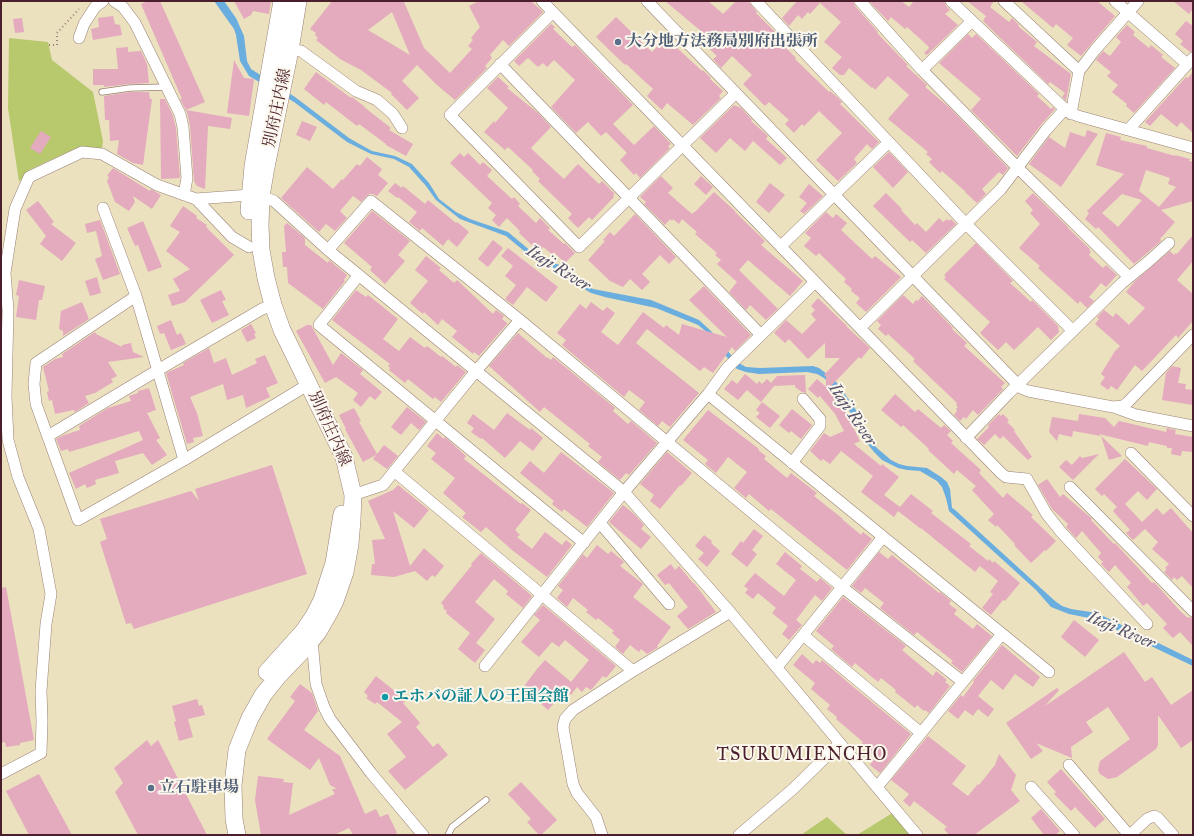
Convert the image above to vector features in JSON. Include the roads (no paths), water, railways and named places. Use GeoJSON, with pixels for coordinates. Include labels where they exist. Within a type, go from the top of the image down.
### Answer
{"type":"FeatureCollection","features":[{"type":"Feature","properties":{"kind":"main road","name":"別府庄内線"},"geometry":{"type":"LineString","coordinates":[[226,835],[222,814],[223,777],[227,750],[235,724],[248,697],[261,678],[303,632],[314,616],[329,582],[334,563],[338,543],[343,497],[339,479],[327,444],[282,330],[267,307],[255,281],[249,248],[248,223],[255,195],[266,167],[282,49],[282,1]]}},
{"type":"Feature","properties":{"kind":"main road","name":"別府庄内線"},"geometry":{"type":"LineString","coordinates":[[282,49],[298,1]]}},
{"type":"Feature","properties":{"kind":"main road","name":"別府庄内線"},"geometry":{"type":"LineString","coordinates":[[255,195],[260,225],[261,250],[266,278],[267,307]]}},
{"type":"Feature","properties":{"kind":"main road","name":"別府庄内線"},"geometry":{"type":"LineString","coordinates":[[237,835],[234,819],[233,785],[238,750],[243,736],[250,718],[263,695],[312,640],[324,622],[335,601],[345,572],[350,544],[353,495],[344,457],[305,387]]}},
{"type":"Feature","properties":{"kind":"street"},"geometry":{"type":"LineString","coordinates":[[79,38],[84,24],[94,7],[103,1]]}},
{"type":"Feature","properties":{"kind":"street"},"geometry":{"type":"LineString","coordinates":[[114,1],[123,7],[135,23],[180,114],[184,127],[187,178],[184,195]]}},
{"type":"Feature","properties":{"kind":"street"},"geometry":{"type":"LineString","coordinates":[[542,1],[1004,476],[1027,480],[1046,513],[1061,532],[1147,624]]}},
{"type":"Feature","properties":{"kind":"street"},"geometry":{"type":"LineString","coordinates":[[647,1],[1018,385],[1028,391],[1113,407],[1136,415],[1193,426]]}},
{"type":"Feature","properties":{"kind":"street"},"geometry":{"type":"LineString","coordinates":[[756,1],[966,224],[1073,331]]}},
{"type":"Feature","properties":{"kind":"street"},"geometry":{"type":"LineString","coordinates":[[860,1],[922,70],[1017,167],[1129,277]]}},
{"type":"Feature","properties":{"kind":"street"},"geometry":{"type":"LineString","coordinates":[[951,1],[1068,112],[1193,148]]}},
{"type":"Feature","properties":{"kind":"street"},"geometry":{"type":"LineString","coordinates":[[1004,1],[1079,71]]}},
{"type":"Feature","properties":{"kind":"street"},"geometry":{"type":"LineString","coordinates":[[1115,1],[1128,13],[1190,61],[1128,130]]}},
{"type":"Feature","properties":{"kind":"street"},"geometry":{"type":"LineString","coordinates":[[860,328],[1001,189],[1046,130],[1068,112],[1079,71],[1095,50],[1138,1]]}},
{"type":"Feature","properties":{"kind":"street"},"geometry":{"type":"LineString","coordinates":[[553,12],[450,115],[579,247],[736,93]]}},
{"type":"Feature","properties":{"kind":"street"},"geometry":{"type":"LineString","coordinates":[[922,70],[972,21]]}},
{"type":"Feature","properties":{"kind":"street"},"geometry":{"type":"LineString","coordinates":[[282,49],[301,51],[356,91],[377,100],[393,114],[402,128]]}},
{"type":"Feature","properties":{"kind":"street"},"geometry":{"type":"LineString","coordinates":[[500,64],[761,335]]}},
{"type":"Feature","properties":{"kind":"street"},"geometry":{"type":"LineString","coordinates":[[781,246],[889,142]]}},
{"type":"Feature","properties":{"kind":"street"},"geometry":{"type":"LineString","coordinates":[[1,774],[41,752],[41,683],[46,624],[51,594],[39,529],[18,477],[8,440],[6,396],[8,310],[5,273],[15,209],[29,177],[82,152],[102,154],[157,185],[196,199],[255,195],[274,201],[328,250],[624,492],[730,612],[918,835]]}},
{"type":"Feature","properties":{"kind":"street"},"geometry":{"type":"LineString","coordinates":[[196,199],[232,237],[249,248]]}},
{"type":"Feature","properties":{"kind":"street"},"geometry":{"type":"LineString","coordinates":[[328,250],[371,201],[520,320],[842,587],[963,682]]}},
{"type":"Feature","properties":{"kind":"street"},"geometry":{"type":"LineString","coordinates":[[103,208],[136,296],[184,460]]}},
{"type":"Feature","properties":{"kind":"street"},"geometry":{"type":"LineString","coordinates":[[966,438],[1129,277],[1149,262],[1169,243]]}},
{"type":"Feature","properties":{"kind":"street"},"geometry":{"type":"LineString","coordinates":[[359,275],[319,325],[584,543]]}},
{"type":"Feature","properties":{"kind":"street"},"geometry":{"type":"LineString","coordinates":[[485,666],[624,492],[708,394],[727,368],[815,282]]}},
{"type":"Feature","properties":{"kind":"street"},"geometry":{"type":"LineString","coordinates":[[136,296],[36,363],[34,384],[36,404],[78,520],[184,460],[305,387]]}},
{"type":"Feature","properties":{"kind":"street"},"geometry":{"type":"LineString","coordinates":[[48,436],[267,307]]}},
{"type":"Feature","properties":{"kind":"street"},"geometry":{"type":"LineString","coordinates":[[353,495],[383,485],[435,420],[520,320]]}},
{"type":"Feature","properties":{"kind":"street"},"geometry":{"type":"LineString","coordinates":[[1113,407],[1123,406],[1127,403],[1191,340]]}},
{"type":"Feature","properties":{"kind":"street"},"geometry":{"type":"LineString","coordinates":[[708,394],[1049,672]]}},
{"type":"Feature","properties":{"kind":"street"},"geometry":{"type":"LineString","coordinates":[[792,463],[820,426],[820,420],[803,398]]}},
{"type":"Feature","properties":{"kind":"street"},"geometry":{"type":"LineString","coordinates":[[1131,453],[1193,516]]}},
{"type":"Feature","properties":{"kind":"street"},"geometry":{"type":"LineString","coordinates":[[394,471],[542,593],[633,671]]}},
{"type":"Feature","properties":{"kind":"street"},"geometry":{"type":"LineString","coordinates":[[1070,487],[1192,607]]}},
{"type":"Feature","properties":{"kind":"street"},"geometry":{"type":"LineString","coordinates":[[600,523],[669,604]]}},
{"type":"Feature","properties":{"kind":"street"},"geometry":{"type":"LineString","coordinates":[[777,667],[883,537]]}},
{"type":"Feature","properties":{"kind":"street"},"geometry":{"type":"LineString","coordinates":[[602,835],[596,817],[573,784],[563,723],[567,716],[573,710],[633,671],[730,612]]}},
{"type":"Feature","properties":{"kind":"street"},"geometry":{"type":"LineString","coordinates":[[877,787],[1002,634]]}},
{"type":"Feature","properties":{"kind":"street"},"geometry":{"type":"LineString","coordinates":[[803,635],[921,733]]}},
{"type":"Feature","properties":{"kind":"street"},"geometry":{"type":"LineString","coordinates":[[312,640],[316,684],[324,708],[330,719],[371,773],[423,835]]}},
{"type":"Feature","properties":{"kind":"street"},"geometry":{"type":"LineString","coordinates":[[739,835],[793,789],[840,743]]}},
{"type":"Feature","properties":{"kind":"street"},"geometry":{"type":"LineString","coordinates":[[1069,765],[1130,835],[1147,819],[1154,816],[1158,818],[1173,835]]}},
{"type":"Feature","properties":{"kind":"street"},"geometry":{"type":"LineString","coordinates":[[1031,787],[1074,835]]}},
{"type":"Feature","properties":{"kind":"lane"},"geometry":{"type":"LineString","coordinates":[[102,92],[130,88],[167,87]]}},
{"type":"Feature","properties":{"kind":"lane"},"geometry":{"type":"LineString","coordinates":[[448,835],[452,828],[486,800]]}},
{"type":"Feature","properties":{"kind":"water","name":"Itaji River"},"geometry":{"type":"Polygon","coordinates":[[[214,1],[224,1],[236,18],[244,36],[247,61],[251,69],[295,97],[349,138],[372,151],[395,156],[412,164],[429,183],[439,199],[456,212],[470,219],[508,232],[538,257],[563,266],[571,272],[574,277],[593,289],[651,300],[699,320],[711,331],[737,362],[746,367],[760,368],[813,366],[819,368],[838,384],[856,410],[870,441],[878,449],[891,460],[899,464],[927,468],[947,482],[950,489],[952,508],[1055,601],[1062,606],[1071,609],[1097,613],[1193,660],[1193,666],[1094,619],[1069,614],[1051,607],[1036,590],[949,511],[942,487],[937,481],[920,471],[898,468],[882,460],[874,452],[862,437],[850,412],[835,389],[824,378],[817,374],[807,372],[759,374],[737,369],[709,334],[698,325],[656,308],[591,293],[581,287],[561,270],[543,265],[536,261],[506,236],[460,219],[436,200],[409,167],[394,159],[371,154],[347,142],[294,102],[249,76],[240,61],[234,29],[214,1]]]}},
{"type":"Feature","properties":{"kind":"place","name":"大分地方法務局別府出張所"},"geometry":{"type":"Point","coordinates":[618,42]}},
{"type":"Feature","properties":{"kind":"place","name":"エホバの証人の王国会館"},"geometry":{"type":"Point","coordinates":[385,697]}},
{"type":"Feature","properties":{"kind":"place","name":"立石駐車場"},"geometry":{"type":"Point","coordinates":[151,788]}},
{"type":"Feature","properties":{"kind":"district","name":"TSURUMIENCHO"},"geometry":{"type":"Point","coordinates":[802,756]}}]}
